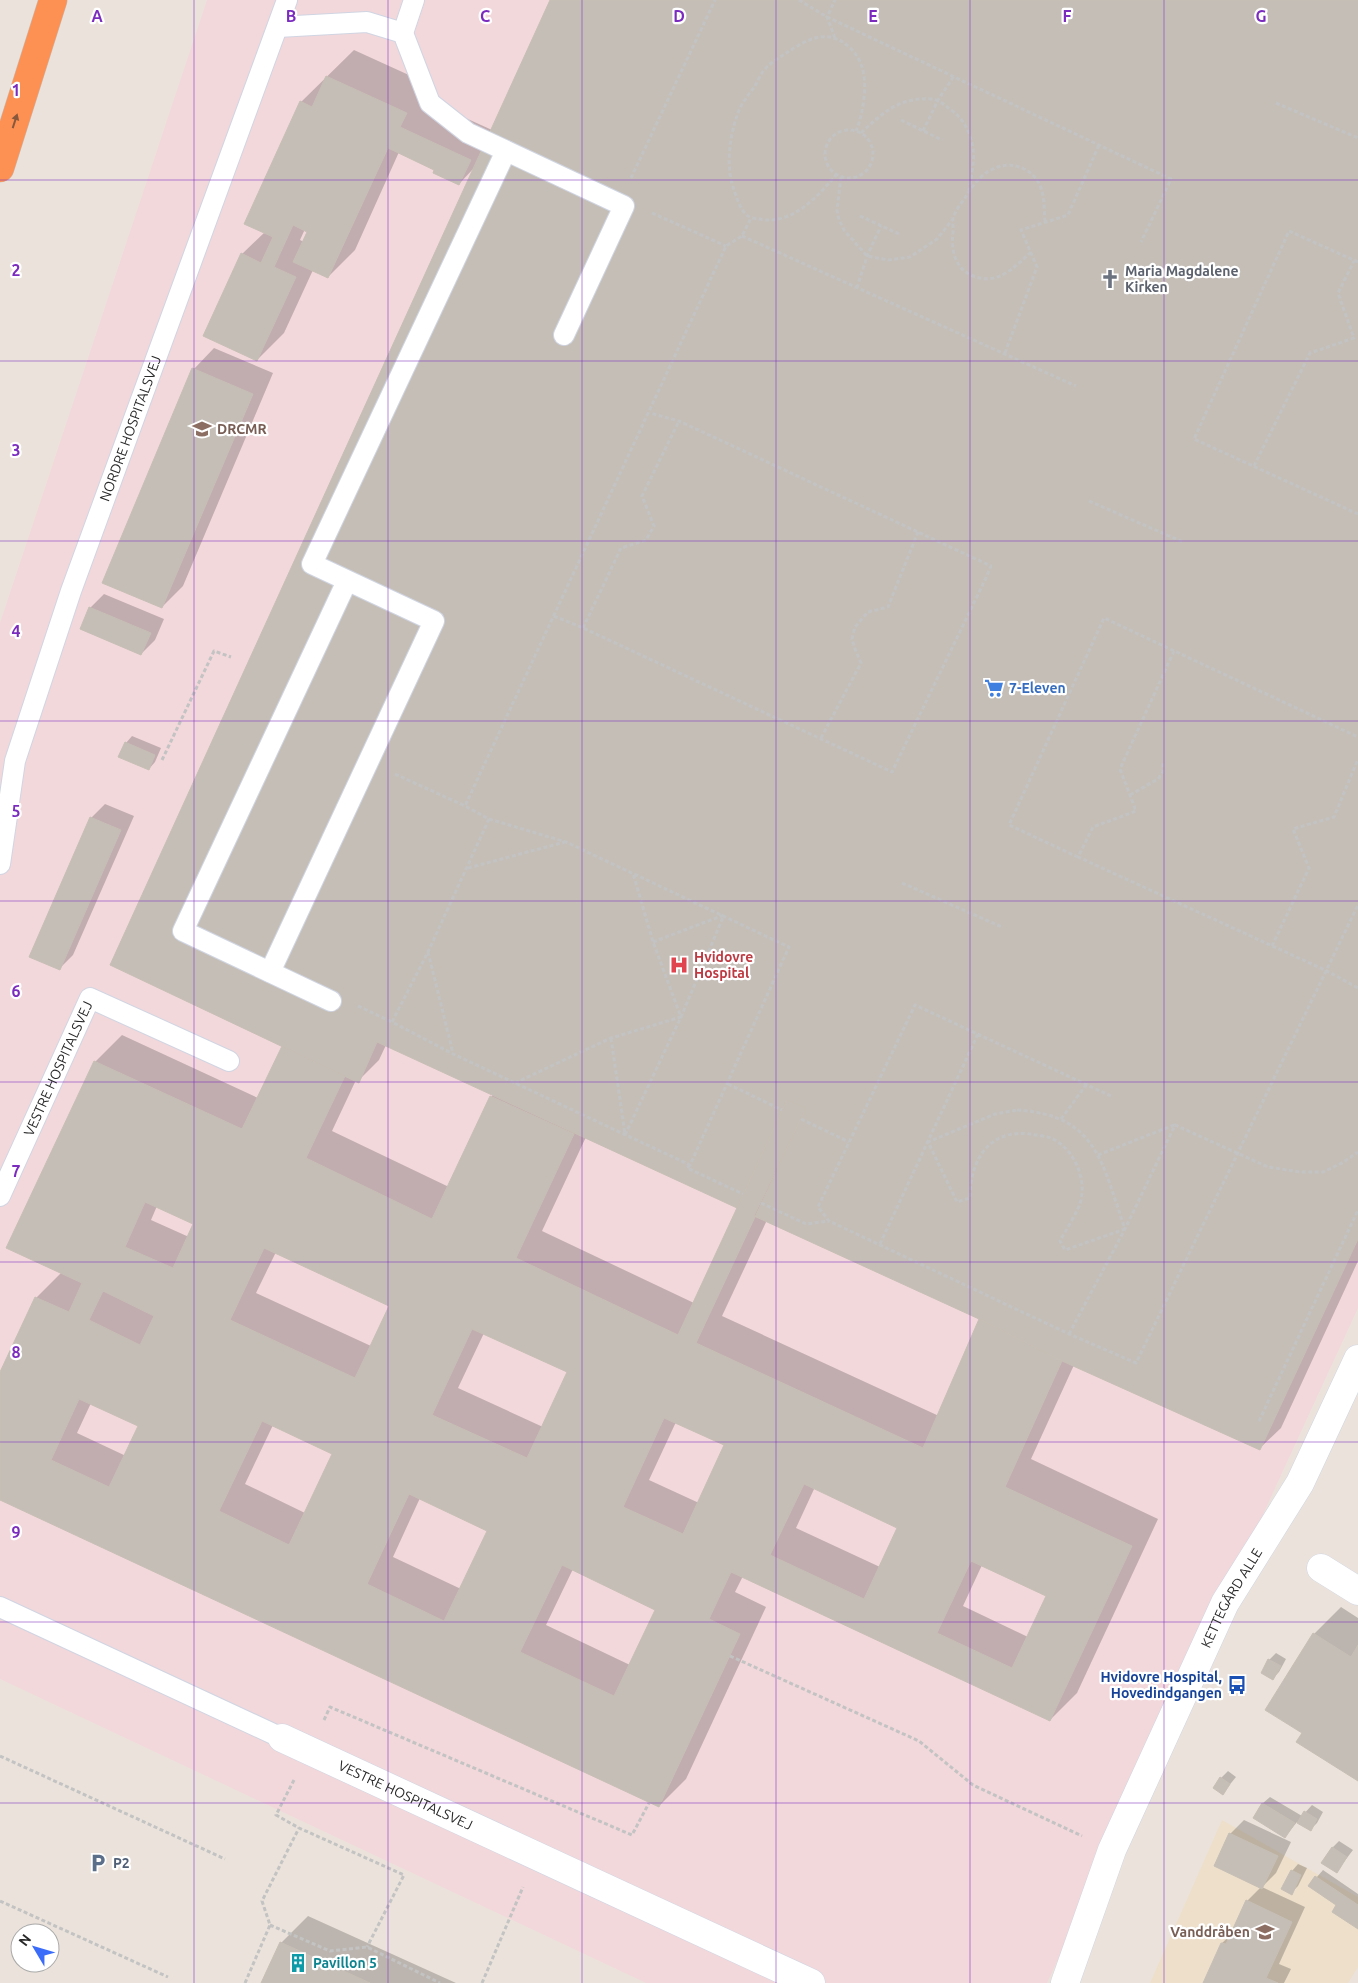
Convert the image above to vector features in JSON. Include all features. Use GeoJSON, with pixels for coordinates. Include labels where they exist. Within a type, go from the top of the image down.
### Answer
{"type":"FeatureCollection","features":[{"type":"Feature","properties":{"kind":"highway"},"geometry":{"type":"LineString","coordinates":[[0,168],[53,0]]}},
{"type":"Feature","properties":{"kind":"street","name":"KETTEGÅRD ALLE"},"geometry":{"type":"LineString","coordinates":[[1065,1983],[1112,1850],[1225,1603],[1300,1482],[1358,1360]]}},
{"type":"Feature","properties":{"kind":"street"},"geometry":{"type":"LineString","coordinates":[[1321,1568],[1358,1591]]}},
{"type":"Feature","properties":{"kind":"street","name":"VESTRE HOSPITALSVEJ"},"geometry":{"type":"LineString","coordinates":[[282,1738],[811,1983]]}},
{"type":"Feature","properties":{"kind":"lane","name":"NORDRE HOSPITALSVEJ"},"geometry":{"type":"LineString","coordinates":[[0,864],[16,761],[72,590],[287,0]]}},
{"type":"Feature","properties":{"kind":"lane"},"geometry":{"type":"LineString","coordinates":[[414,0],[402,33],[430,103],[468,133],[622,204],[564,335]]}},
{"type":"Feature","properties":{"kind":"lane"},"geometry":{"type":"LineString","coordinates":[[278,27],[367,22],[402,33]]}},
{"type":"Feature","properties":{"kind":"lane"},"geometry":{"type":"LineString","coordinates":[[270,972],[434,621],[312,564],[506,151]]}},
{"type":"Feature","properties":{"kind":"lane"},"geometry":{"type":"LineString","coordinates":[[331,1001],[183,932],[347,580]]}},
{"type":"Feature","properties":{"kind":"lane","name":"VESTRE HOSPITALSVEJ"},"geometry":{"type":"LineString","coordinates":[[0,1196],[90,998],[229,1061]]}},
{"type":"Feature","properties":{"kind":"lane","name":"VESTRE HOSPITALSVEJ"},"geometry":{"type":"LineString","coordinates":[[0,1607],[282,1738]]}},
{"type":"Feature","properties":{"kind":"path"},"geometry":{"type":"LineString","coordinates":[[715,0],[622,204],[642,208],[726,246]]}},
{"type":"Feature","properties":{"kind":"path"},"geometry":{"type":"LineString","coordinates":[[800,0],[827,17],[1171,179],[1141,242]]}},
{"type":"Feature","properties":{"kind":"path"},"geometry":{"type":"LineString","coordinates":[[835,0],[827,17],[835,38]]}},
{"type":"Feature","properties":{"kind":"path"},"geometry":{"type":"LineString","coordinates":[[837,174],[820,194],[796,213],[774,220],[751,218],[740,206],[730,176],[730,155],[740,108],[764,70],[800,44],[818,37],[827,36],[846,44],[854,52],[862,67],[864,88],[859,124],[856,131]]}},
{"type":"Feature","properties":{"kind":"path"},"geometry":{"type":"LineString","coordinates":[[923,131],[938,100],[954,76]]}},
{"type":"Feature","properties":{"kind":"path"},"geometry":{"type":"LineString","coordinates":[[861,133],[880,115],[897,104],[910,100],[929,98],[938,100],[961,117],[967,128],[973,161],[969,191]]}},
{"type":"Feature","properties":{"kind":"path"},"geometry":{"type":"LineString","coordinates":[[1276,103],[1358,138]]}},
{"type":"Feature","properties":{"kind":"path"},"geometry":{"type":"LineString","coordinates":[[901,120],[942,140]]}},
{"type":"Feature","properties":{"kind":"path"},"geometry":{"type":"LineString","coordinates":[[847,130],[856,131],[861,133],[872,146],[873,159],[863,173],[854,177],[841,176],[828,165],[826,145],[839,132],[847,130]]}},
{"type":"Feature","properties":{"kind":"path"},"geometry":{"type":"LineString","coordinates":[[1005,354],[1037,267],[1021,230],[1068,215],[1098,145]]}},
{"type":"Feature","properties":{"kind":"path"},"geometry":{"type":"LineString","coordinates":[[841,176],[837,210],[839,220],[844,230],[867,256],[888,260],[910,257],[937,239],[953,218],[969,191],[991,170],[1003,165],[1022,167],[1030,172],[1040,187],[1044,203],[1045,223]]}},
{"type":"Feature","properties":{"kind":"path"},"geometry":{"type":"LineString","coordinates":[[860,216],[899,234]]}},
{"type":"Feature","properties":{"kind":"path"},"geometry":{"type":"LineString","coordinates":[[465,806],[650,413],[726,246],[742,236],[751,218]]}},
{"type":"Feature","properties":{"kind":"path"},"geometry":{"type":"LineString","coordinates":[[953,218],[953,255],[963,270],[971,275],[985,279],[1007,274],[1031,252]]}},
{"type":"Feature","properties":{"kind":"path"},"geometry":{"type":"LineString","coordinates":[[857,288],[867,256],[881,226]]}},
{"type":"Feature","properties":{"kind":"path"},"geometry":{"type":"LineString","coordinates":[[1254,466],[1310,353],[1354,338],[1338,294],[1356,262],[1289,231],[1194,439],[1358,514]]}},
{"type":"Feature","properties":{"kind":"path"},"geometry":{"type":"LineString","coordinates":[[742,236],[1076,386]]}},
{"type":"Feature","properties":{"kind":"path"},"geometry":{"type":"LineString","coordinates":[[554,616],[892,772],[985,580],[991,566],[679,421],[650,413]]}},
{"type":"Feature","properties":{"kind":"path"},"geometry":{"type":"LineString","coordinates":[[583,628],[621,548],[646,540],[654,526],[642,496],[679,421]]}},
{"type":"Feature","properties":{"kind":"path"},"geometry":{"type":"LineString","coordinates":[[1089,501],[1183,542]]}},
{"type":"Feature","properties":{"kind":"path"},"geometry":{"type":"LineString","coordinates":[[820,738],[861,663],[852,639],[856,627],[868,612],[888,607],[918,532]]}},
{"type":"Feature","properties":{"kind":"path"},"geometry":{"type":"LineString","coordinates":[[1358,737],[1104,618],[1009,825],[1272,946],[1358,988]]}},
{"type":"Feature","properties":{"kind":"path"},"geometry":{"type":"LineString","coordinates":[[162,760],[214,651],[231,657]]}},
{"type":"Feature","properties":{"kind":"path"},"geometry":{"type":"LineString","coordinates":[[1078,857],[1094,827],[1136,811],[1120,769],[1174,651]]}},
{"type":"Feature","properties":{"kind":"path"},"geometry":{"type":"LineString","coordinates":[[1272,946],[1309,868],[1293,829],[1334,817],[1358,759]]}},
{"type":"Feature","properties":{"kind":"path"},"geometry":{"type":"LineString","coordinates":[[368,761],[489,819],[566,842],[789,946],[728,1084],[687,1168],[743,1194]]}},
{"type":"Feature","properties":{"kind":"path"},"geometry":{"type":"LineString","coordinates":[[1130,795],[1158,778],[1164,772],[1163,762]]}},
{"type":"Feature","properties":{"kind":"path"},"geometry":{"type":"LineString","coordinates":[[392,1022],[428,952],[489,819]]}},
{"type":"Feature","properties":{"kind":"path"},"geometry":{"type":"LineString","coordinates":[[467,868],[566,842]]}},
{"type":"Feature","properties":{"kind":"path"},"geometry":{"type":"LineString","coordinates":[[632,872],[652,942],[681,1016]]}},
{"type":"Feature","properties":{"kind":"path"},"geometry":{"type":"LineString","coordinates":[[902,883],[1002,927]]}},
{"type":"Feature","properties":{"kind":"path"},"geometry":{"type":"LineString","coordinates":[[1111,1096],[916,1005],[818,1207],[829,1221],[1069,1334],[1136,1363],[1358,905]]}},
{"type":"Feature","properties":{"kind":"path"},"geometry":{"type":"LineString","coordinates":[[652,942],[724,915]]}},
{"type":"Feature","properties":{"kind":"path"},"geometry":{"type":"LineString","coordinates":[[625,1135],[681,1016],[724,915]]}},
{"type":"Feature","properties":{"kind":"path"},"geometry":{"type":"LineString","coordinates":[[428,952],[453,1054]]}},
{"type":"Feature","properties":{"kind":"path"},"geometry":{"type":"LineString","coordinates":[[331,1001],[348,1001],[453,1054],[690,1165]]}},
{"type":"Feature","properties":{"kind":"path"},"geometry":{"type":"LineString","coordinates":[[514,1083],[611,1038],[681,1016]]}},
{"type":"Feature","properties":{"kind":"path"},"geometry":{"type":"LineString","coordinates":[[880,1244],[978,1034]]}},
{"type":"Feature","properties":{"kind":"path"},"geometry":{"type":"LineString","coordinates":[[611,1038],[625,1135]]}},
{"type":"Feature","properties":{"kind":"path"},"geometry":{"type":"LineString","coordinates":[[728,1084],[782,1110]]}},
{"type":"Feature","properties":{"kind":"path"},"geometry":{"type":"LineString","coordinates":[[1061,1119],[1086,1084]]}},
{"type":"Feature","properties":{"kind":"path"},"geometry":{"type":"LineString","coordinates":[[928,1142],[995,1114],[1017,1110],[1040,1112],[1061,1119],[1076,1128],[1088,1140],[1098,1155],[1125,1229]]}},
{"type":"Feature","properties":{"kind":"path"},"geometry":{"type":"LineString","coordinates":[[801,1119],[849,1142]]}},
{"type":"Feature","properties":{"kind":"path"},"geometry":{"type":"LineString","coordinates":[[1069,1334],[1125,1229],[1175,1125]]}},
{"type":"Feature","properties":{"kind":"path"},"geometry":{"type":"LineString","coordinates":[[1098,1155],[1175,1125],[1268,1167],[1323,1172],[1342,1163],[1358,1152]]}},
{"type":"Feature","properties":{"kind":"path"},"geometry":{"type":"LineString","coordinates":[[928,1142],[957,1202],[970,1198],[970,1180],[977,1161],[993,1141],[1010,1134],[1028,1133],[1051,1138],[1066,1150],[1077,1163],[1081,1180],[1081,1200],[1060,1241],[1065,1250],[1125,1229]]}},
{"type":"Feature","properties":{"kind":"path"},"geometry":{"type":"LineString","coordinates":[[761,1203],[806,1224],[829,1221]]}},
{"type":"Feature","properties":{"kind":"path"},"geometry":{"type":"LineString","coordinates":[[1259,1421],[1358,1210]]}},
{"type":"Feature","properties":{"kind":"path"},"geometry":{"type":"LineString","coordinates":[[730,1656],[919,1741],[972,1785],[1112,1850]]}},
{"type":"Feature","properties":{"kind":"path"},"geometry":{"type":"LineString","coordinates":[[0,1756],[224,1859]]}},
{"type":"Feature","properties":{"kind":"path"},"geometry":{"type":"LineString","coordinates":[[245,1983],[270,1925],[262,1902],[299,1828]]}},
{"type":"Feature","properties":{"kind":"path"},"geometry":{"type":"LineString","coordinates":[[482,1983],[527,1880]]}},
{"type":"Feature","properties":{"kind":"path"},"geometry":{"type":"LineString","coordinates":[[0,1901],[168,1977]]}},
{"type":"Feature","properties":{"kind":"path"},"geometry":{"type":"LineString","coordinates":[[270,1925],[330,1951],[367,1947],[440,1983]]}},
{"type":"Feature","properties":{"kind":"shaded area","name":"Hvidovre Hospital"},"geometry":{"type":"Polygon","coordinates":[[[207,0],[1358,0],[1358,1308],[1047,1983],[646,1983],[0,1679],[0,623],[207,0]]]}},
{"type":"Feature","properties":{"kind":"shaded area","name":"Vanddråben"},"geometry":{"type":"Polygon","coordinates":[[[1222,1820],[1358,1897],[1358,1967],[1348,1983],[1150,1983],[1222,1820]]]}},
{"type":"Feature","properties":{"kind":"building","name":"Hvidovre Hospital"},"geometry":{"type":"Polygon","coordinates":[[[550,0],[1358,0],[1358,1239],[1260,1450],[1062,1361],[979,1319],[754,1216],[806,1108],[787,1100],[737,1208],[377,1042],[359,1083],[110,965],[550,0]]]}},
{"type":"Feature","properties":{"kind":"building"},"geometry":{"type":"Polygon","coordinates":[[[326,76],[407,113],[400,127],[471,160],[459,185],[433,173],[434,170],[388,148],[328,278],[293,262],[307,232],[293,225],[274,267],[296,277],[257,361],[203,336],[241,253],[261,263],[273,237],[244,224],[300,101],[312,107],[326,76]]]}},
{"type":"Feature","properties":{"kind":"building"},"geometry":{"type":"Polygon","coordinates":[[[192,368],[253,394],[162,608],[102,583],[192,368]]]}},
{"type":"Feature","properties":{"kind":"building"},"geometry":{"type":"Polygon","coordinates":[[[89,607],[151,633],[141,655],[80,629],[89,607]]]}},
{"type":"Feature","properties":{"kind":"building"},"geometry":{"type":"Polygon","coordinates":[[[125,742],[155,755],[149,770],[118,757],[125,742]]]}},
{"type":"Feature","properties":{"kind":"building"},"geometry":{"type":"Polygon","coordinates":[[[90,817],[121,830],[60,970],[29,957],[90,817]]]}},
{"type":"Feature","properties":{"kind":"building"},"geometry":{"type":"Polygon","coordinates":[[[282,1046],[345,1076],[306,1158],[432,1219],[490,1096],[574,1134],[516,1258],[678,1335],[787,1100],[806,1108],[696,1343],[923,1448],[979,1319],[1062,1361],[1005,1487],[1132,1546],[1050,1721],[731,1572],[709,1619],[740,1634],[659,1807],[0,1500],[0,1372],[35,1297],[69,1312],[82,1283],[6,1248],[94,1061],[242,1129],[282,1046]],[[145,1202],[125,1247],[173,1268],[193,1224],[145,1202]],[[264,1248],[230,1320],[355,1378],[389,1306],[264,1248]],[[103,1291],[89,1320],[140,1345],[154,1316],[103,1291]],[[472,1329],[432,1415],[527,1458],[567,1372],[472,1329]],[[79,1399],[51,1460],[109,1487],[138,1426],[79,1399]],[[664,1418],[623,1507],[683,1534],[724,1445],[664,1418]],[[262,1421],[219,1511],[289,1545],[332,1454],[262,1421]],[[804,1484],[770,1555],[864,1599],[897,1528],[804,1484]],[[409,1494],[367,1584],[444,1621],[487,1531],[409,1494]],[[971,1561],[937,1633],[1012,1668],[1046,1596],[971,1561]],[[562,1565],[520,1652],[614,1696],[655,1610],[562,1565]]]}},
{"type":"Feature","properties":{"kind":"building"},"geometry":{"type":"Polygon","coordinates":[[[1313,1633],[1351,1657],[1358,1645],[1358,1781],[1296,1742],[1302,1733],[1265,1710],[1313,1633]]]}},
{"type":"Feature","properties":{"kind":"building"},"geometry":{"type":"Polygon","coordinates":[[[1268,1659],[1281,1666],[1273,1680],[1261,1673],[1268,1659]]]}},
{"type":"Feature","properties":{"kind":"building"},"geometry":{"type":"Polygon","coordinates":[[[1220,1777],[1230,1784],[1223,1795],[1213,1788],[1220,1777]]]}},
{"type":"Feature","properties":{"kind":"building"},"geometry":{"type":"Polygon","coordinates":[[[1262,1803],[1295,1823],[1285,1838],[1253,1818],[1262,1803]]]}},
{"type":"Feature","properties":{"kind":"building"},"geometry":{"type":"Polygon","coordinates":[[[1304,1811],[1317,1819],[1311,1831],[1297,1823],[1304,1811]]]}},
{"type":"Feature","properties":{"kind":"building"},"geometry":{"type":"Polygon","coordinates":[[[1229,1833],[1278,1856],[1262,1889],[1214,1866],[1229,1833]]]}},
{"type":"Feature","properties":{"kind":"building"},"geometry":{"type":"Polygon","coordinates":[[[1332,1847],[1347,1857],[1337,1873],[1321,1863],[1332,1847]]]}},
{"type":"Feature","properties":{"kind":"building"},"geometry":{"type":"Polygon","coordinates":[[[1291,1870],[1301,1875],[1292,1895],[1281,1889],[1291,1870]]]}},
{"type":"Feature","properties":{"kind":"building"},"geometry":{"type":"Polygon","coordinates":[[[1315,1876],[1358,1905],[1358,1929],[1332,1912],[1336,1905],[1308,1886],[1315,1876]]]}},
{"type":"Feature","properties":{"kind":"building","name":"Vanddråben"},"geometry":{"type":"Polygon","coordinates":[[[1246,1900],[1292,1922],[1266,1978],[1278,1983],[1203,1983],[1221,1943],[1226,1944],[1246,1900]]]}},
{"type":"Feature","properties":{"kind":"building","name":"Pavillon 5"},"geometry":{"type":"Polygon","coordinates":[[[280,1942],[370,1983],[261,1983],[280,1942]]]}},
{"type":"Feature","properties":{"kind":"place","name":"Maria Magdalene Kirken"},"geometry":{"type":"Point","coordinates":[1110,279]}},
{"type":"Feature","properties":{"kind":"place","name":"DRCMR"},"geometry":{"type":"Point","coordinates":[202,429]}},
{"type":"Feature","properties":{"kind":"place","name":"7-Eleven"},"geometry":{"type":"Point","coordinates":[994,688]}},
{"type":"Feature","properties":{"kind":"place","name":"Hvidovre Hospital"},"geometry":{"type":"Point","coordinates":[679,965]}},
{"type":"Feature","properties":{"kind":"place","name":"Hvidovre Hospital, Hovedindgangen"},"geometry":{"type":"Point","coordinates":[1237,1685]}},
{"type":"Feature","properties":{"kind":"place","name":"P2"},"geometry":{"type":"Point","coordinates":[98,1863]}},
{"type":"Feature","properties":{"kind":"place","name":"Vanddråben"},"geometry":{"type":"Point","coordinates":[1265,1932]}},
{"type":"Feature","properties":{"kind":"place","name":"Pavillon 5"},"geometry":{"type":"Point","coordinates":[298,1963]}}]}
